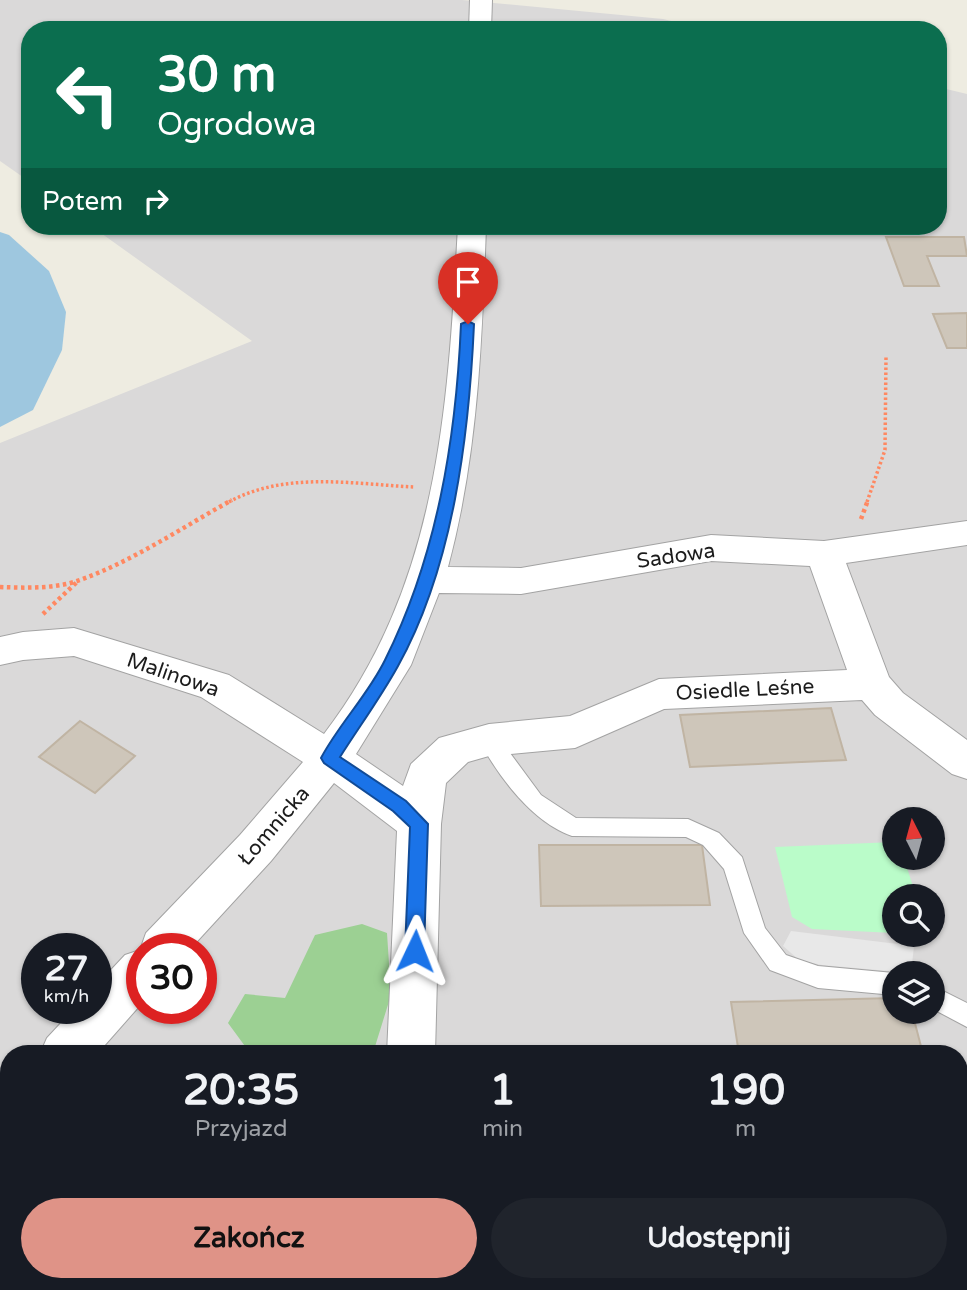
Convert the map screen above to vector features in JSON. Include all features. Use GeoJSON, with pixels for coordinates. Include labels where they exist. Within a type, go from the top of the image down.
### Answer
{"type":"FeatureCollection","features":[{"type":"Feature","properties":{"kind":"street"},"geometry":{"type":"LineString","coordinates":[[480,21],[481,0]]}},
{"type":"Feature","properties":{"kind":"street","name":"Łomnicka"},"geometry":{"type":"LineString","coordinates":[[176,933],[282,819],[330,758],[391,664],[427,580],[449,491],[464,399],[472,235]]}},
{"type":"Feature","properties":{"kind":"street","name":"Sadowa"},"geometry":{"type":"LineString","coordinates":[[427,580],[521,581],[711,548],[837,552],[967,533]]}},
{"type":"Feature","properties":{"kind":"street"},"geometry":{"type":"LineString","coordinates":[[837,552],[872,684],[889,704],[967,762]]}},
{"type":"Feature","properties":{"kind":"street","name":"Malinowa"},"geometry":{"type":"LineString","coordinates":[[0,651],[23,646],[74,642],[215,686],[330,758],[399,806],[419,824]]}},
{"type":"Feature","properties":{"kind":"street","name":"Osiedle Leśne"},"geometry":{"type":"LineString","coordinates":[[411,1045],[419,824],[426,776],[454,750],[489,740],[575,732],[659,694],[872,684]]}},
{"type":"Feature","properties":{"kind":"street"},"geometry":{"type":"LineString","coordinates":[[72,1045],[126,987]]}},
{"type":"Feature","properties":{"kind":"lane"},"geometry":{"type":"LineString","coordinates":[[489,740],[533,802],[572,827],[688,828],[711,839],[734,864],[755,933],[778,963],[818,977],[882,983]]}},
{"type":"Feature","properties":{"kind":"lane"},"geometry":{"type":"LineString","coordinates":[[945,1004],[967,1016]]}},
{"type":"Feature","properties":{"kind":"path"},"geometry":{"type":"LineString","coordinates":[[837,552],[885,450],[886,357]]}},
{"type":"Feature","properties":{"kind":"path"},"geometry":{"type":"LineString","coordinates":[[0,587],[32,588],[78,581],[125,559],[239,496],[264,487],[306,481],[381,484],[449,491]]}},
{"type":"Feature","properties":{"kind":"shaded area"},"geometry":{"type":"Polygon","coordinates":[[[0,0],[462,0],[671,21],[21,21],[21,176],[0,161],[0,0]]]}},
{"type":"Feature","properties":{"kind":"shaded area"},"geometry":{"type":"Polygon","coordinates":[[[947,89],[967,94],[967,1045],[0,1045],[0,443],[252,341],[104,235],[947,235],[947,89]]]}},
{"type":"Feature","properties":{"kind":"shaded area"},"geometry":{"type":"Polygon","coordinates":[[[791,931],[882,942],[882,947],[914,947],[912,961],[882,961],[882,970],[822,965],[799,960],[783,946],[791,931]]]}},
{"type":"Feature","properties":{"kind":"green space"},"geometry":{"type":"Polygon","coordinates":[[[882,843],[882,870],[908,870],[912,884],[882,884],[882,932],[812,929],[792,917],[775,847],[882,843]]]}},
{"type":"Feature","properties":{"kind":"green space"},"geometry":{"type":"Polygon","coordinates":[[[362,924],[387,933],[391,995],[375,1045],[244,1045],[228,1023],[245,994],[285,998],[315,935],[362,924]]]}},
{"type":"Feature","properties":{"kind":"water"},"geometry":{"type":"Polygon","coordinates":[[[0,232],[9,235],[49,271],[66,312],[62,350],[33,410],[0,427],[0,232]]]}},
{"type":"Feature","properties":{"kind":"building"},"geometry":{"type":"Polygon","coordinates":[[[886,237],[964,237],[967,256],[927,256],[939,286],[904,286],[886,237]]]}},
{"type":"Feature","properties":{"kind":"building"},"geometry":{"type":"Polygon","coordinates":[[[967,313],[967,348],[947,348],[933,314],[967,313]]]}},
{"type":"Feature","properties":{"kind":"building"},"geometry":{"type":"Polygon","coordinates":[[[831,708],[846,760],[690,767],[680,715],[831,708]]]}},
{"type":"Feature","properties":{"kind":"building"},"geometry":{"type":"Polygon","coordinates":[[[80,721],[135,756],[95,793],[39,757],[80,721]]]}},
{"type":"Feature","properties":{"kind":"building"},"geometry":{"type":"Polygon","coordinates":[[[539,845],[702,845],[710,905],[541,906],[539,845]]]}},
{"type":"Feature","properties":{"kind":"building"},"geometry":{"type":"Polygon","coordinates":[[[882,998],[882,1024],[915,1024],[921,1045],[738,1045],[731,1002],[882,998]]]}},
{"type":"Feature","properties":{"kind":"route"},"geometry":{"type":"LineString","coordinates":[[415,951],[419,824],[399,806],[330,758],[391,664],[427,580],[449,491],[464,399],[468,324]]}}]}
